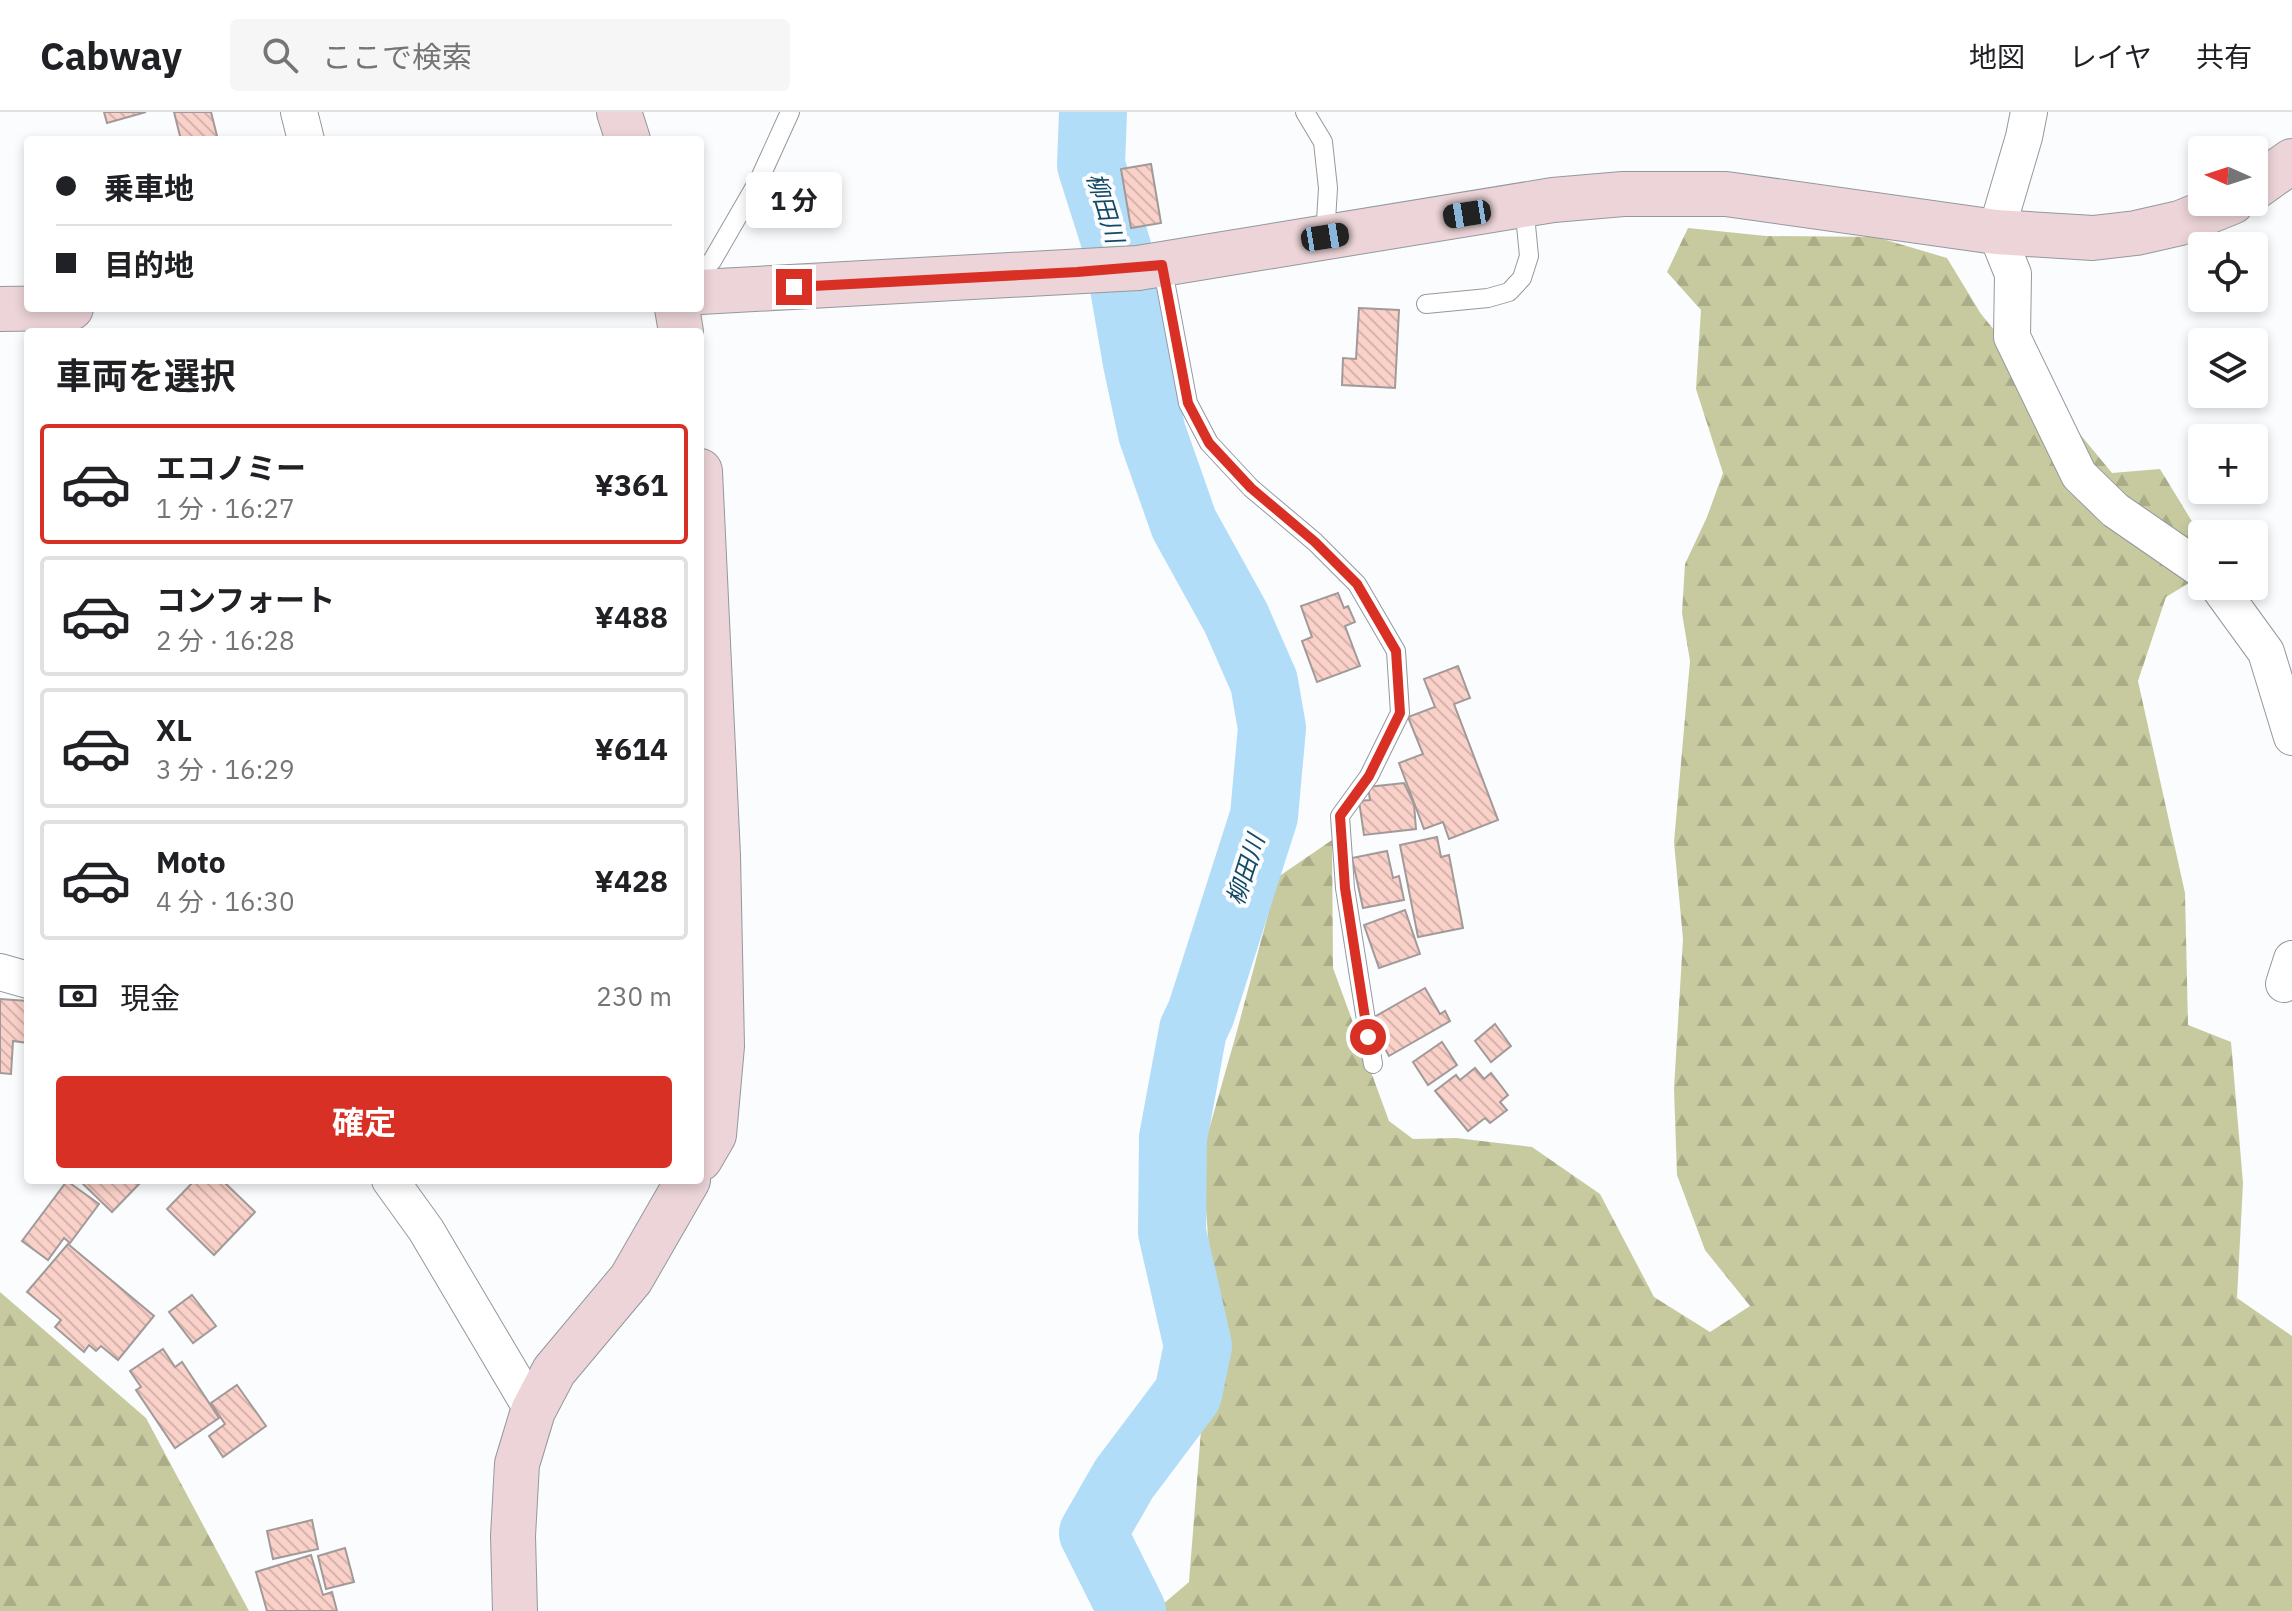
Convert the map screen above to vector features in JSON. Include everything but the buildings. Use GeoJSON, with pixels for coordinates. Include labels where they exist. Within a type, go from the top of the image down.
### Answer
{"type":"FeatureCollection","features":[{"type":"Feature","properties":{"kind":"street"},"geometry":{"type":"LineString","coordinates":[[299,112],[305,136]]}},
{"type":"Feature","properties":{"kind":"street"},"geometry":{"type":"LineString","coordinates":[[619,112],[627,136]]}},
{"type":"Feature","properties":{"kind":"street"},"geometry":{"type":"LineString","coordinates":[[2029,112],[1996,232],[2013,274],[2012,337],[2079,475],[2115,510],[2188,560]]}},
{"type":"Feature","properties":{"kind":"street"},"geometry":{"type":"LineString","coordinates":[[2268,178],[2292,161]]}},
{"type":"Feature","properties":{"kind":"street"},"geometry":{"type":"LineString","coordinates":[[704,292],[1150,266],[1553,200],[1623,194],[1726,194],[1996,232],[2093,238],[2180,223],[2197,216]]}},
{"type":"Feature","properties":{"kind":"street"},"geometry":{"type":"LineString","coordinates":[[0,309],[24,309]]}},
{"type":"Feature","properties":{"kind":"street"},"geometry":{"type":"LineString","coordinates":[[704,557],[718,856],[722,1046],[714,1135],[704,1152]]}},
{"type":"Feature","properties":{"kind":"street"},"geometry":{"type":"LineString","coordinates":[[2228,600],[2266,652],[2292,737]]}},
{"type":"Feature","properties":{"kind":"street"},"geometry":{"type":"LineString","coordinates":[[0,972],[24,979]]}},
{"type":"Feature","properties":{"kind":"street"},"geometry":{"type":"LineString","coordinates":[[393,1184],[426,1230],[533,1411]]}},
{"type":"Feature","properties":{"kind":"street"},"geometry":{"type":"LineString","coordinates":[[515,1611],[513,1536],[517,1464],[533,1411],[554,1371],[631,1279],[686,1184]]}},
{"type":"Feature","properties":{"kind":"lane"},"geometry":{"type":"LineString","coordinates":[[704,268],[712,261],[760,178],[790,112]]}},
{"type":"Feature","properties":{"kind":"lane"},"geometry":{"type":"LineString","coordinates":[[1305,112],[1323,142],[1328,188],[1325,237]]}},
{"type":"Feature","properties":{"kind":"lane"},"geometry":{"type":"LineString","coordinates":[[1426,304],[1488,298],[1509,292],[1522,278],[1529,256],[1524,205]]}},
{"type":"Feature","properties":{"kind":"lane"},"geometry":{"type":"LineString","coordinates":[[1150,266],[1188,403],[1209,443],[1251,488],[1315,542],[1357,584],[1396,651],[1400,713],[1369,776],[1340,816],[1345,888],[1373,1064]]}},
{"type":"Feature","properties":{"kind":"green space"},"geometry":{"type":"Polygon","coordinates":[[[1688,228],[1766,236],[1876,237],[1947,258],[1981,314],[2112,473],[2160,469],[2191,520],[2188,520],[2188,584],[2166,597],[2138,681],[2185,893],[2188,1025],[2231,1042],[2243,1183],[2237,1298],[2292,1336],[2292,1611],[1155,1611],[1189,1582],[1212,1292],[1202,1154],[1278,877],[1332,840],[1333,968],[1389,1121],[1413,1139],[1456,1138],[1532,1147],[1600,1194],[1654,1297],[1710,1332],[1750,1306],[1705,1250],[1677,1175],[1674,1089],[1683,939],[1674,842],[1690,661],[1682,613],[1685,564],[1723,473],[1696,389],[1701,310],[1667,272],[1688,228]]]}},
{"type":"Feature","properties":{"kind":"green space"},"geometry":{"type":"Polygon","coordinates":[[[0,1292],[146,1418],[249,1611],[0,1611],[0,1292]]]}},
{"type":"Feature","properties":{"kind":"waterway","name":"柳田川"},"geometry":{"type":"LineString","coordinates":[[1093,112],[1091,165],[1117,247],[1152,433],[1184,524],[1236,618],[1264,682],[1272,728],[1264,816],[1193,1030],[1173,1138],[1172,1232],[1198,1346],[1188,1394],[1124,1479],[1093,1533],[1132,1611]]}},
{"type":"Feature","properties":{"kind":"route"},"geometry":{"type":"LineString","coordinates":[[794,287],[1162,265],[1188,403],[1209,443],[1251,488],[1315,542],[1357,584],[1396,651],[1400,713],[1369,776],[1340,816],[1345,888],[1368,1037]]}}]}
